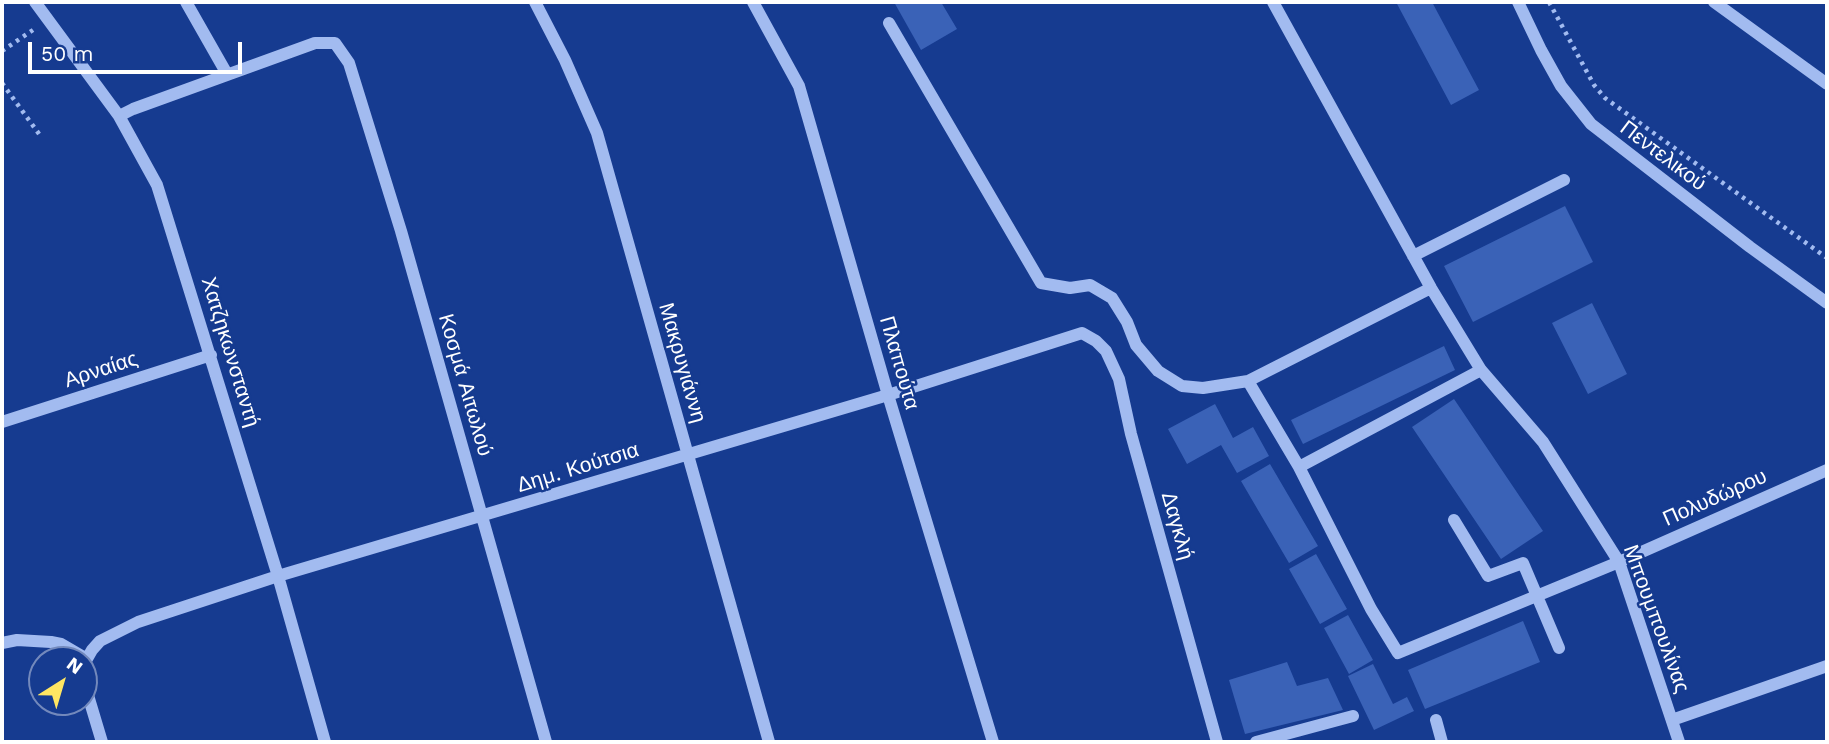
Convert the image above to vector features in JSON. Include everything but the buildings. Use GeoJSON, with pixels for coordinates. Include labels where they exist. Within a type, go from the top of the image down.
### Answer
{"type":"FeatureCollection","features":[{"type":"Feature","properties":{"kind":"street","name":"Χατζηκωνσταντή"},"geometry":{"type":"LineString","coordinates":[[35,2],[119,116],[157,185],[278,576],[325,742]]}},
{"type":"Feature","properties":{"kind":"street"},"geometry":{"type":"LineString","coordinates":[[119,116],[227,74],[186,2]]}},
{"type":"Feature","properties":{"kind":"street","name":"Μακρυγιάννη"},"geometry":{"type":"LineString","coordinates":[[536,2],[597,134],[769,742]]}},
{"type":"Feature","properties":{"kind":"street","name":"Πλαπούτα"},"geometry":{"type":"LineString","coordinates":[[753,2],[799,86],[888,395],[993,742]]}},
{"type":"Feature","properties":{"kind":"street","name":"Μπουμπουλίνας"},"geometry":{"type":"LineString","coordinates":[[1273,2],[1431,288],[1481,370],[1543,442],[1619,562],[1679,742]]}},
{"type":"Feature","properties":{"kind":"street","name":"Πεντελικού"},"geometry":{"type":"LineString","coordinates":[[1518,2],[1561,86],[1591,124],[1827,303]]}},
{"type":"Feature","properties":{"kind":"street"},"geometry":{"type":"LineString","coordinates":[[1714,2],[1827,84]]}},
{"type":"Feature","properties":{"kind":"street"},"geometry":{"type":"LineString","coordinates":[[889,23],[1041,283],[1070,288],[1090,285],[1112,298],[1127,322],[1136,345],[1158,371],[1182,386],[1203,388],[1248,381],[1431,288]]}},
{"type":"Feature","properties":{"kind":"street","name":"Κοσμά Αιτωλού"},"geometry":{"type":"LineString","coordinates":[[227,74],[315,43],[335,43],[349,63],[401,231],[546,742]]}},
{"type":"Feature","properties":{"kind":"street"},"geometry":{"type":"LineString","coordinates":[[1413,256],[1563,180]]}},
{"type":"Feature","properties":{"kind":"street","name":"Δημ. Κούτσια"},"geometry":{"type":"LineString","coordinates":[[98,646],[110,634],[124,627],[278,576],[888,395],[1082,333]]}},
{"type":"Feature","properties":{"kind":"street","name":"Δαγκλή"},"geometry":{"type":"LineString","coordinates":[[1082,333],[1096,341],[1107,352],[1119,379],[1217,742]]}},
{"type":"Feature","properties":{"kind":"street","name":"Αρναίας"},"geometry":{"type":"LineString","coordinates":[[2,422],[211,355]]}},
{"type":"Feature","properties":{"kind":"street"},"geometry":{"type":"LineString","coordinates":[[1248,381],[1299,467],[1481,370]]}},
{"type":"Feature","properties":{"kind":"street","name":"Πολυδώρου"},"geometry":{"type":"LineString","coordinates":[[1299,467],[1371,609],[1398,653],[1619,562],[1827,470]]}},
{"type":"Feature","properties":{"kind":"street"},"geometry":{"type":"LineString","coordinates":[[1454,520],[1488,576],[1523,563],[1559,648]]}},
{"type":"Feature","properties":{"kind":"street"},"geometry":{"type":"LineString","coordinates":[[2,643],[17,640],[51,642],[65,646]]}},
{"type":"Feature","properties":{"kind":"street"},"geometry":{"type":"LineString","coordinates":[[1672,720],[1827,666]]}},
{"type":"Feature","properties":{"kind":"street"},"geometry":{"type":"LineString","coordinates":[[94,716],[102,742]]}},
{"type":"Feature","properties":{"kind":"street"},"geometry":{"type":"LineString","coordinates":[[1256,742],[1353,716]]}},
{"type":"Feature","properties":{"kind":"street"},"geometry":{"type":"LineString","coordinates":[[1436,720],[1442,742]]}},
{"type":"Feature","properties":{"kind":"path"},"geometry":{"type":"LineString","coordinates":[[1549,2],[1594,85],[1605,98],[1827,258]]}},
{"type":"Feature","properties":{"kind":"path"},"geometry":{"type":"LineString","coordinates":[[2,51],[48,19]]}},
{"type":"Feature","properties":{"kind":"path"},"geometry":{"type":"LineString","coordinates":[[2,83],[42,138]]}}]}
